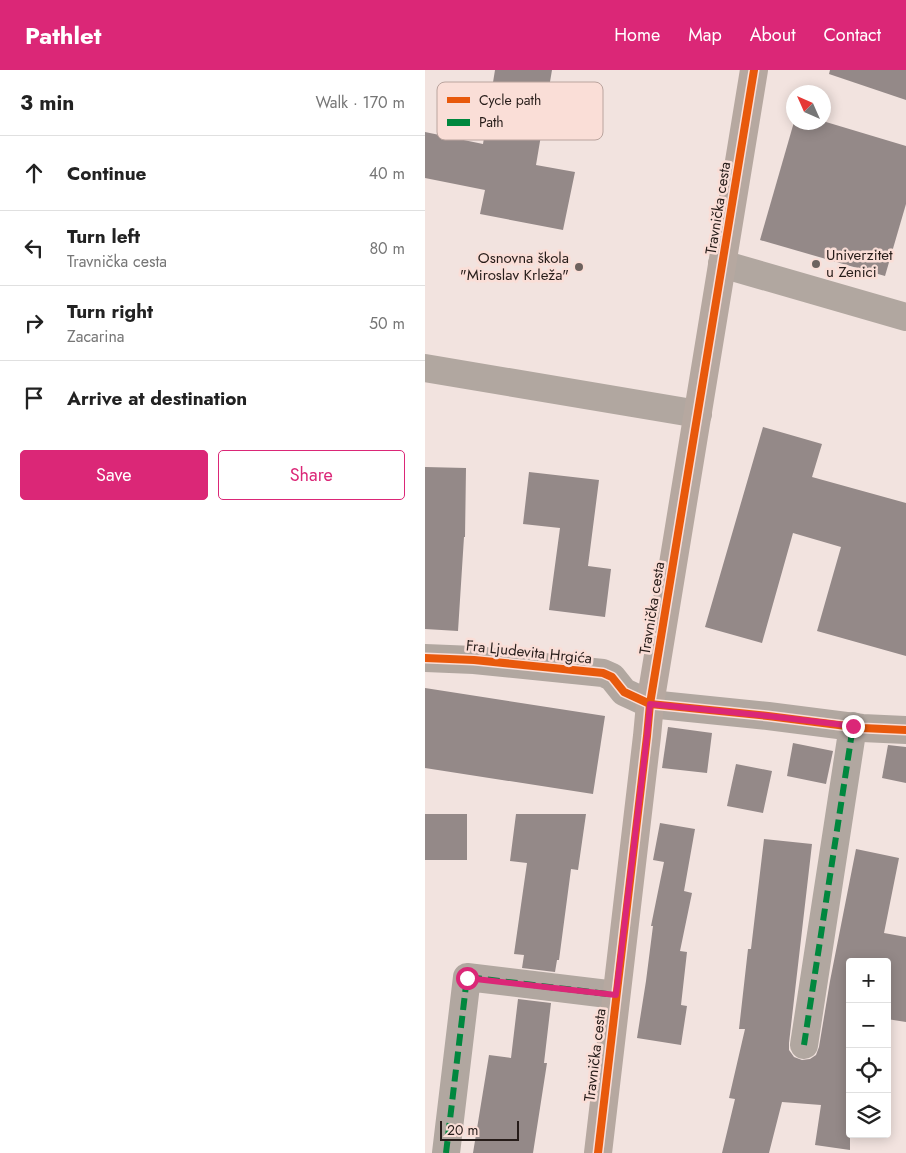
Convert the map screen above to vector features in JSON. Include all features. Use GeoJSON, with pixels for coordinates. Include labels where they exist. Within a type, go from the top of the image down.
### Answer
{"type":"FeatureCollection","features":[{"type":"Feature","properties":{"kind":"main road","name":"Travnička cesta"},"geometry":{"type":"LineString","coordinates":[[597,1153],[650,704],[754,70]]}},
{"type":"Feature","properties":{"kind":"street"},"geometry":{"type":"LineString","coordinates":[[722,264],[906,317]]}},
{"type":"Feature","properties":{"kind":"street"},"geometry":{"type":"LineString","coordinates":[[425,368],[698,414]]}},
{"type":"Feature","properties":{"kind":"street","name":"Fra Ljudevita Hrgića"},"geometry":{"type":"LineString","coordinates":[[425,658],[474,660],[603,673],[611,677],[624,692],[650,704],[906,730]]}},
{"type":"Feature","properties":{"kind":"street"},"geometry":{"type":"LineString","coordinates":[[804,1045],[853,726]]}},
{"type":"Feature","properties":{"kind":"street"},"geometry":{"type":"LineString","coordinates":[[446,1153],[467,978],[616,995]]}},
{"type":"Feature","properties":{"kind":"building"},"geometry":{"type":"Polygon","coordinates":[[[495,70],[552,70],[550,82],[493,82],[495,70]]]}},
{"type":"Feature","properties":{"kind":"building"},"geometry":{"type":"Polygon","coordinates":[[[830,70],[906,70],[906,100],[829,74],[830,70]]]}},
{"type":"Feature","properties":{"kind":"building"},"geometry":{"type":"Polygon","coordinates":[[[831,124],[906,146],[906,204],[885,276],[760,240],[792,130],[831,130],[831,124]]]}},
{"type":"Feature","properties":{"kind":"building"},"geometry":{"type":"Polygon","coordinates":[[[425,132],[437,134],[437,140],[464,140],[483,144],[484,140],[540,140],[536,165],[575,172],[563,230],[480,214],[485,190],[425,178],[425,132]]]}},
{"type":"Feature","properties":{"kind":"building"},"geometry":{"type":"Polygon","coordinates":[[[763,427],[822,444],[812,477],[906,503],[906,656],[817,631],[841,547],[793,533],[762,643],[705,627],[763,427]]]}},
{"type":"Feature","properties":{"kind":"building"},"geometry":{"type":"Polygon","coordinates":[[[425,467],[466,468],[465,537],[458,631],[425,629],[425,467]]]}},
{"type":"Feature","properties":{"kind":"building"},"geometry":{"type":"Polygon","coordinates":[[[529,472],[599,480],[588,566],[611,569],[605,617],[549,610],[560,528],[523,524],[529,472]]]}},
{"type":"Feature","properties":{"kind":"building"},"geometry":{"type":"Polygon","coordinates":[[[425,688],[605,716],[593,794],[425,768],[425,688]]]}},
{"type":"Feature","properties":{"kind":"building"},"geometry":{"type":"Polygon","coordinates":[[[668,727],[712,733],[707,773],[662,768],[668,727]]]}},
{"type":"Feature","properties":{"kind":"building"},"geometry":{"type":"Polygon","coordinates":[[[793,743],[833,751],[826,784],[787,776],[793,743]]]}},
{"type":"Feature","properties":{"kind":"building"},"geometry":{"type":"Polygon","coordinates":[[[888,745],[906,747],[906,783],[882,778],[888,745]]]}},
{"type":"Feature","properties":{"kind":"building"},"geometry":{"type":"Polygon","coordinates":[[[736,764],[772,771],[763,813],[727,806],[736,764]]]}},
{"type":"Feature","properties":{"kind":"building"},"geometry":{"type":"Polygon","coordinates":[[[425,814],[467,814],[467,860],[425,860],[425,814]]]}},
{"type":"Feature","properties":{"kind":"building"},"geometry":{"type":"Polygon","coordinates":[[[516,814],[586,814],[578,870],[571,869],[559,960],[557,960],[555,972],[522,968],[524,955],[514,954],[527,863],[510,861],[516,814]]]}},
{"type":"Feature","properties":{"kind":"building"},"geometry":{"type":"Polygon","coordinates":[[[660,823],[695,829],[684,891],[692,893],[680,951],[687,952],[681,1005],[687,1006],[681,1045],[637,1038],[653,926],[651,926],[664,862],[653,860],[660,823]]]}},
{"type":"Feature","properties":{"kind":"building"},"geometry":{"type":"Polygon","coordinates":[[[764,839],[812,844],[789,1043],[789,1050],[794,1057],[802,1060],[810,1059],[816,1055],[819,1047],[856,849],[899,858],[884,933],[906,937],[906,1022],[891,1020],[891,958],[846,958],[846,1138],[850,1138],[850,1150],[815,1145],[821,1105],[782,1102],[769,1153],[722,1153],[735,1099],[729,1098],[745,1029],[739,1029],[748,949],[751,949],[764,839]]]}},
{"type":"Feature","properties":{"kind":"building"},"geometry":{"type":"Polygon","coordinates":[[[518,999],[551,1003],[544,1063],[547,1063],[533,1153],[473,1153],[489,1055],[511,1058],[518,999]]]}},
{"type":"Feature","properties":{"kind":"marked path"},"geometry":{"type":"LineString","coordinates":[[804,1045],[853,726]]}},
{"type":"Feature","properties":{"kind":"marked path"},"geometry":{"type":"LineString","coordinates":[[446,1153],[467,977],[616,995]]}},
{"type":"Feature","properties":{"kind":"cycle path"},"geometry":{"type":"LineString","coordinates":[[598,1153],[650,704],[754,70]]}},
{"type":"Feature","properties":{"kind":"cycle path"},"geometry":{"type":"LineString","coordinates":[[425,658],[474,660],[603,673],[612,677],[624,692],[650,704],[862,728],[906,730]]}},
{"type":"Feature","properties":{"kind":"place","name":"Univerzitet u Zenici"},"geometry":{"type":"Point","coordinates":[816,264]}},
{"type":"Feature","properties":{"kind":"place","name":"Osnovna škola \"Miroslav Krleža\""},"geometry":{"type":"Point","coordinates":[579,267]}},
{"type":"Feature","properties":{"kind":"route"},"geometry":{"type":"LineString","coordinates":[[467,978],[616,995],[650,704],[853,726]]}}]}
